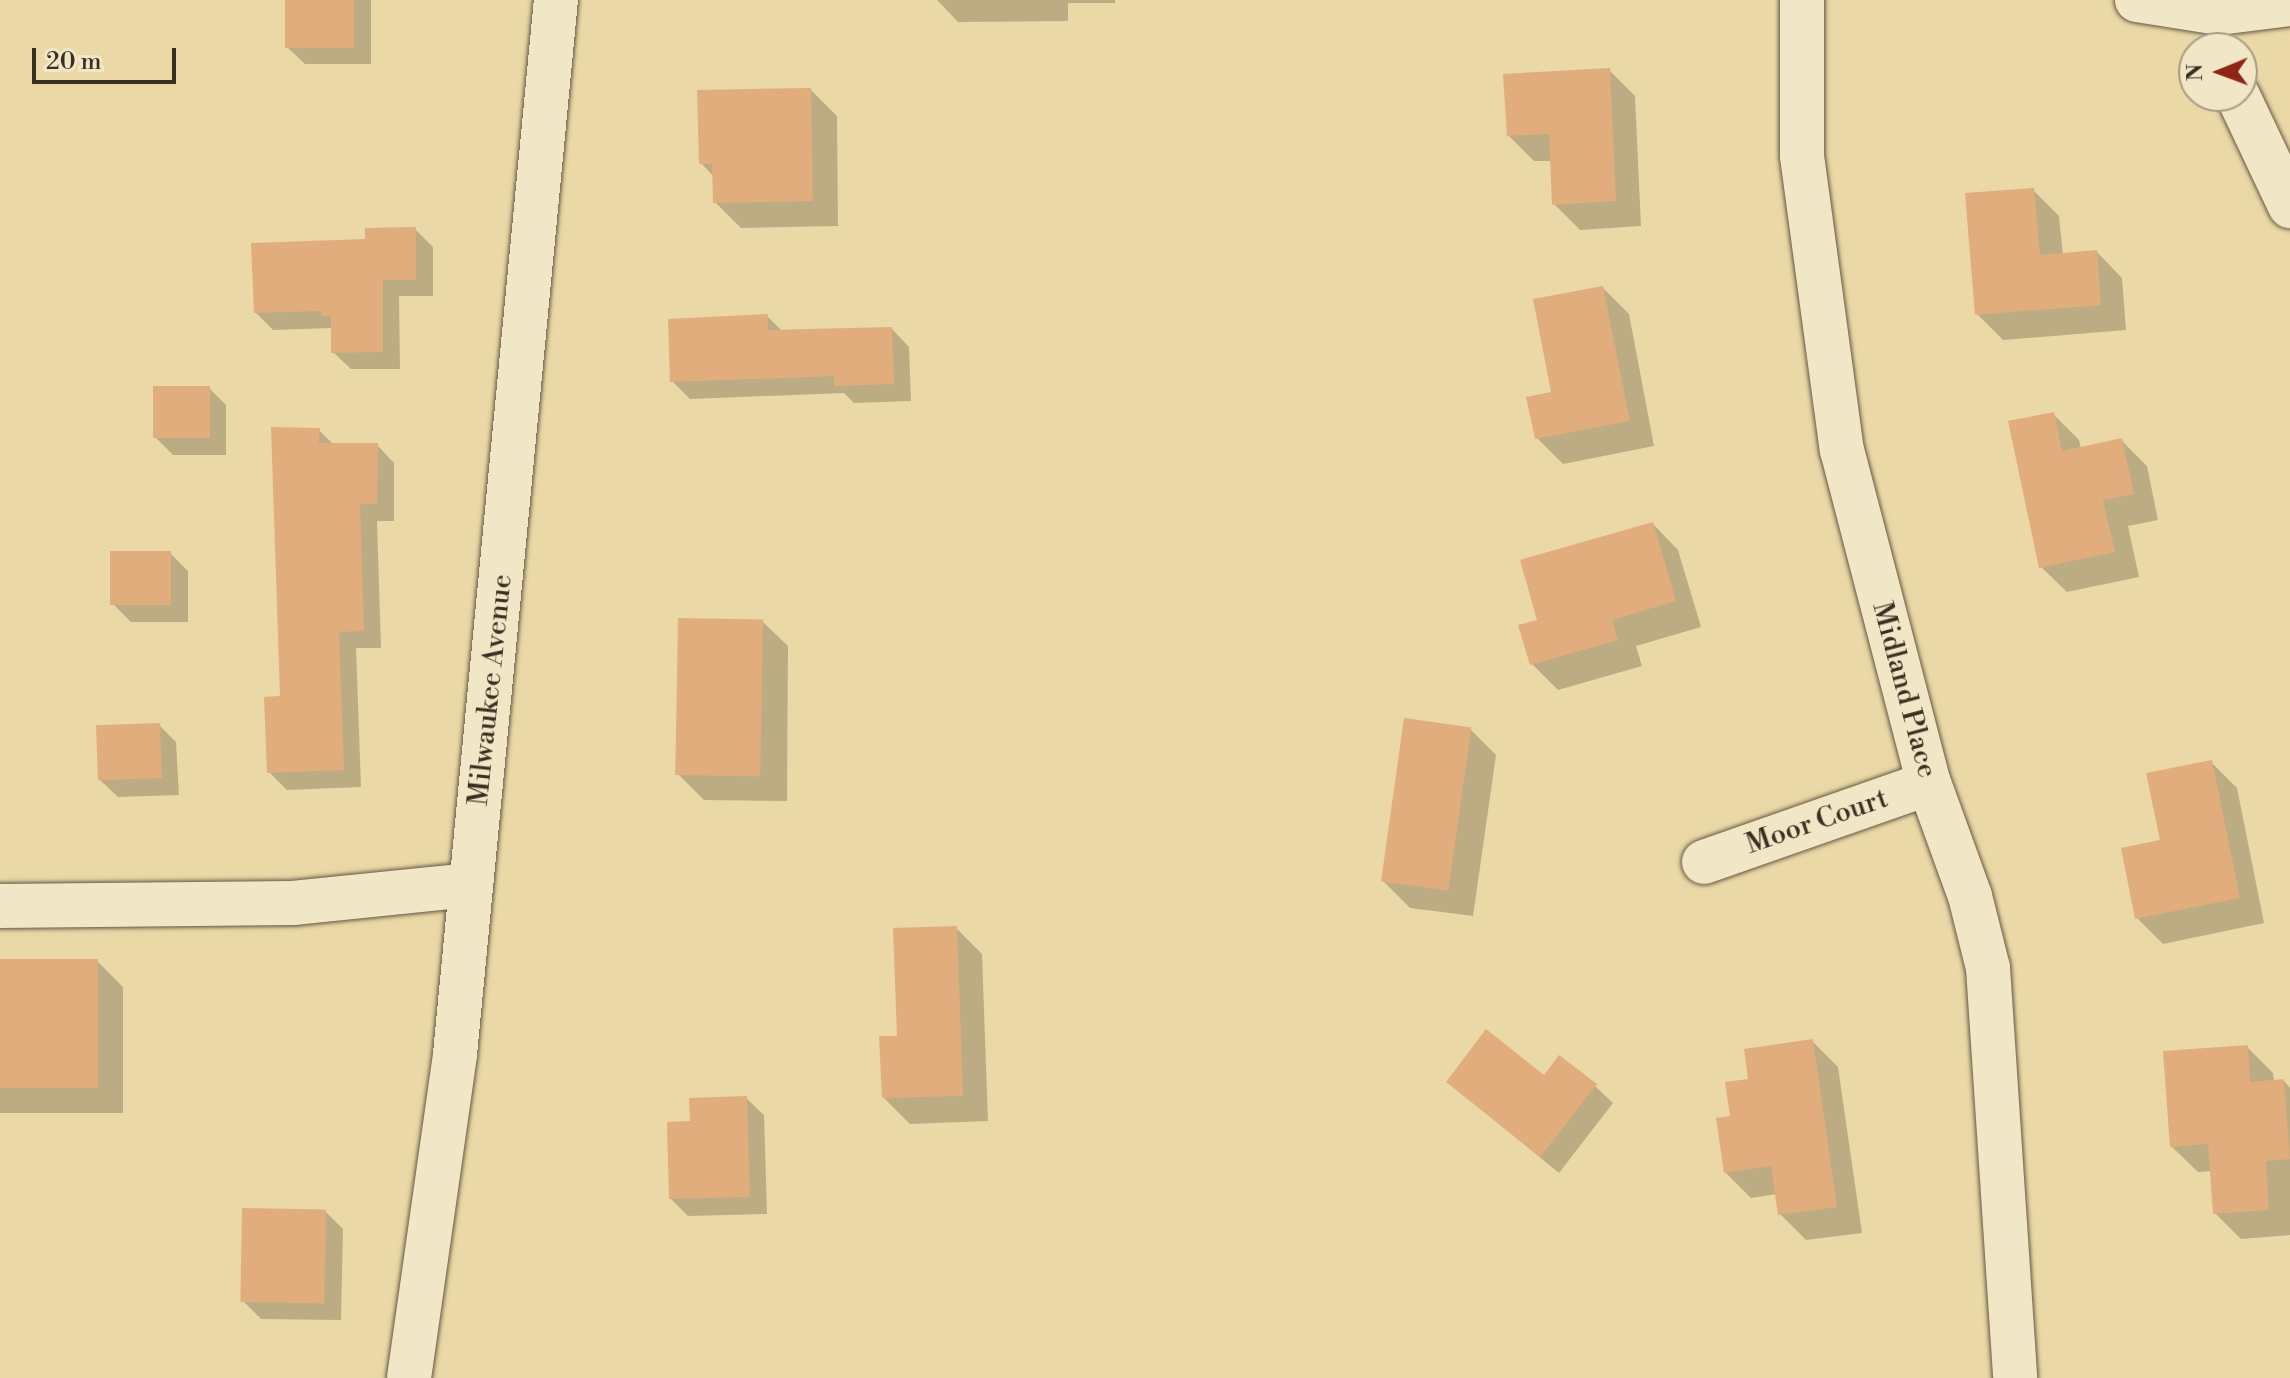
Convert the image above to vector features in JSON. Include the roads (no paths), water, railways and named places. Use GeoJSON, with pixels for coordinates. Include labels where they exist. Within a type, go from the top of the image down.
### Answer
{"type":"FeatureCollection","features":[{"type":"Feature","properties":{"kind":"street","name":"Milwaukee Avenue"},"geometry":{"type":"LineString","coordinates":[[409,1378],[455,1054],[556,0]]}},
{"type":"Feature","properties":{"kind":"street","name":"Midland Place"},"geometry":{"type":"LineString","coordinates":[[1802,0],[1802,156],[1842,450],[1929,783],[1970,896],[1988,968],[2015,1378]]}},
{"type":"Feature","properties":{"kind":"street"},"geometry":{"type":"LineString","coordinates":[[2137,0],[2222,31],[2290,4]]}},
{"type":"Feature","properties":{"kind":"street"},"geometry":{"type":"LineString","coordinates":[[2246,112],[2290,206]]}},
{"type":"Feature","properties":{"kind":"street","name":"Moor Court"},"geometry":{"type":"LineString","coordinates":[[1704,862],[1929,783]]}},
{"type":"Feature","properties":{"kind":"street"},"geometry":{"type":"LineString","coordinates":[[0,906],[293,903],[471,885]]}}]}
